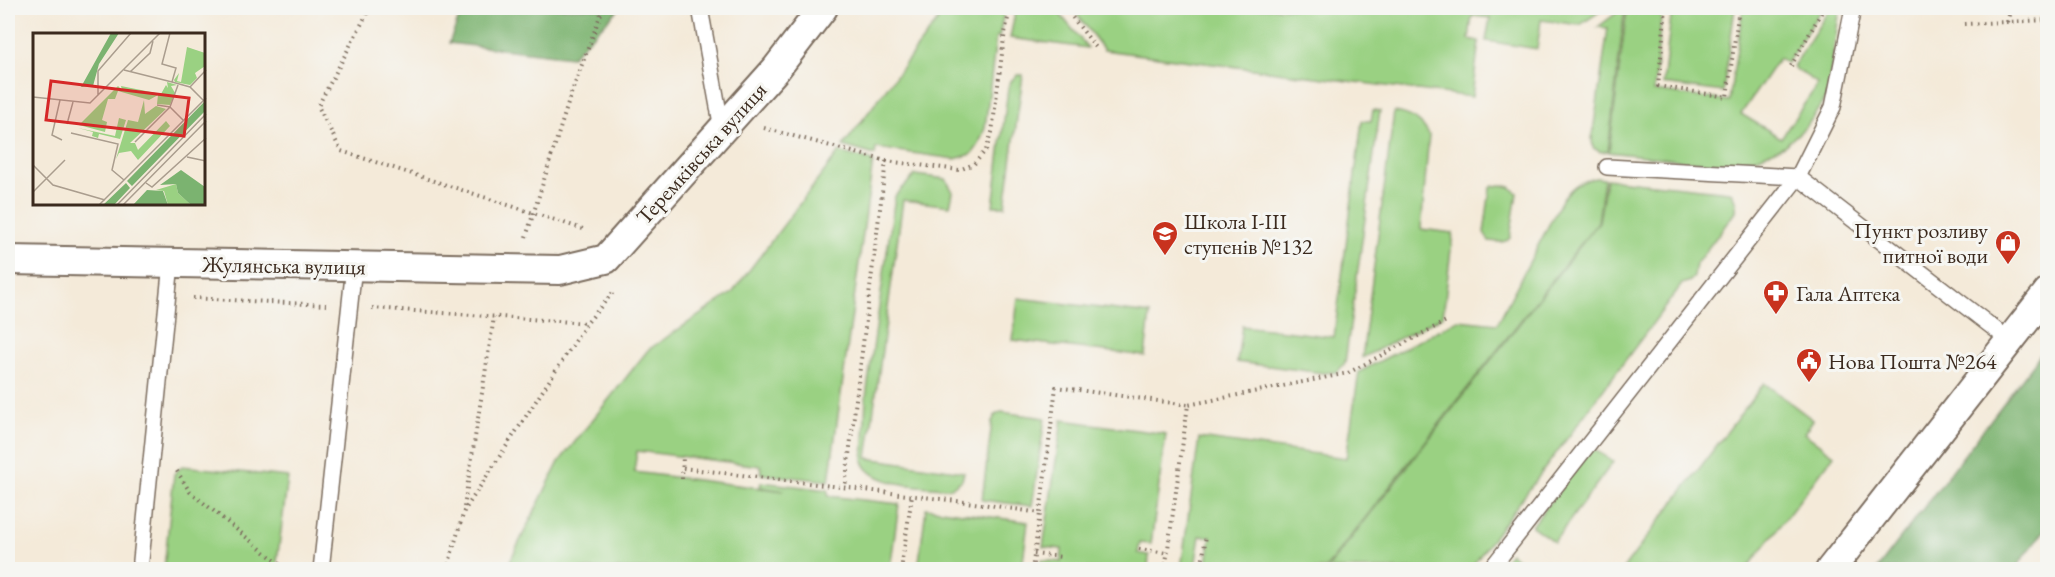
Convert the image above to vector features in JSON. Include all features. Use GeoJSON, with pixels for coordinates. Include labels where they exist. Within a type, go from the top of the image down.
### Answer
{"type":"FeatureCollection","features":[{"type":"Feature","properties":{"kind":"street","name":"Теремківська вулиця"},"geometry":{"type":"LineString","coordinates":[[560,270],[606,259],[776,69],[823,8]]}},
{"type":"Feature","properties":{"kind":"street","name":"Жулянська вулиця"},"geometry":{"type":"LineString","coordinates":[[8,260],[560,270]]}},
{"type":"Feature","properties":{"kind":"street"},"geometry":{"type":"LineString","coordinates":[[1830,570],[2048,292]]}},
{"type":"Feature","properties":{"kind":"lane"},"geometry":{"type":"LineString","coordinates":[[700,8],[722,129]]}},
{"type":"Feature","properties":{"kind":"lane"},"geometry":{"type":"LineString","coordinates":[[1490,570],[1798,177],[1833,107],[1853,8]]}},
{"type":"Feature","properties":{"kind":"lane"},"geometry":{"type":"LineString","coordinates":[[1607,167],[1798,177],[2010,340]]}},
{"type":"Feature","properties":{"kind":"lane"},"geometry":{"type":"LineString","coordinates":[[140,570],[171,263]]}},
{"type":"Feature","properties":{"kind":"lane"},"geometry":{"type":"LineString","coordinates":[[321,570],[354,266]]}},
{"type":"Feature","properties":{"kind":"path"},"geometry":{"type":"LineString","coordinates":[[370,8],[318,106],[341,151],[622,242]]}},
{"type":"Feature","properties":{"kind":"path"},"geometry":{"type":"LineString","coordinates":[[516,269],[571,94],[603,8]]}},
{"type":"Feature","properties":{"kind":"path"},"geometry":{"type":"LineString","coordinates":[[763,127],[886,161],[959,170],[974,164],[986,150],[992,132],[1010,8]]}},
{"type":"Feature","properties":{"kind":"path"},"geometry":{"type":"LineString","coordinates":[[1065,8],[1098,50]]}},
{"type":"Feature","properties":{"kind":"path"},"geometry":{"type":"LineString","coordinates":[[1666,8],[1658,86],[1727,97],[1739,8]]}},
{"type":"Feature","properties":{"kind":"path"},"geometry":{"type":"LineString","coordinates":[[1791,66],[1824,8]]}},
{"type":"Feature","properties":{"kind":"path"},"geometry":{"type":"LineString","coordinates":[[2007,22],[2011,8]]}},
{"type":"Feature","properties":{"kind":"path"},"geometry":{"type":"LineString","coordinates":[[1964,24],[2048,20]]}},
{"type":"Feature","properties":{"kind":"path"},"geometry":{"type":"LineString","coordinates":[[845,488],[886,161]]}},
{"type":"Feature","properties":{"kind":"path"},"geometry":{"type":"LineString","coordinates":[[464,511],[494,316]]}},
{"type":"Feature","properties":{"kind":"path"},"geometry":{"type":"LineString","coordinates":[[1032,570],[1056,387],[1188,405],[1348,373],[1448,320]]}},
{"type":"Feature","properties":{"kind":"path"},"geometry":{"type":"LineString","coordinates":[[1165,570],[1188,405]]}},
{"type":"Feature","properties":{"kind":"path"},"geometry":{"type":"LineString","coordinates":[[154,436],[190,492],[286,569]]}},
{"type":"Feature","properties":{"kind":"path"},"geometry":{"type":"LineString","coordinates":[[682,479],[683,456]]}},
{"type":"Feature","properties":{"kind":"path"},"geometry":{"type":"LineString","coordinates":[[683,468],[912,495],[1040,513]]}},
{"type":"Feature","properties":{"kind":"path"},"geometry":{"type":"LineString","coordinates":[[901,570],[912,495]]}},
{"type":"Feature","properties":{"kind":"path"},"geometry":{"type":"LineString","coordinates":[[1201,570],[1206,536]]}},
{"type":"Feature","properties":{"kind":"path"},"geometry":{"type":"LineString","coordinates":[[1139,549],[1167,553]]}},
{"type":"Feature","properties":{"kind":"path"},"geometry":{"type":"LineString","coordinates":[[1034,554],[1062,557]]}},
{"type":"Feature","properties":{"kind":"green space"},"geometry":{"type":"Polygon","coordinates":[[[463,8],[620,8],[571,57],[449,43],[463,8]]]}},
{"type":"Feature","properties":{"kind":"green space"},"geometry":{"type":"Polygon","coordinates":[[[947,8],[1005,8],[999,37],[996,37],[985,128],[972,154],[955,159],[876,148],[875,155],[843,146],[947,8]]]}},
{"type":"Feature","properties":{"kind":"green space"},"geometry":{"type":"Polygon","coordinates":[[[1016,8],[1055,8],[1088,48],[1010,38],[1016,8]]]}},
{"type":"Feature","properties":{"kind":"green space"},"geometry":{"type":"Polygon","coordinates":[[[1072,8],[1605,8],[1580,25],[1541,20],[1537,49],[1486,41],[1490,18],[1472,16],[1469,39],[1479,41],[1472,97],[1104,50],[1072,8]]]}},
{"type":"Feature","properties":{"kind":"green space"},"geometry":{"type":"Polygon","coordinates":[[[1625,8],[1608,151],[1601,152],[1593,148],[1592,139],[1608,28],[1598,27],[1625,8]]]}},
{"type":"Feature","properties":{"kind":"green space"},"geometry":{"type":"Polygon","coordinates":[[[1627,8],[1662,8],[1654,91],[1729,101],[1743,8],[1822,8],[1787,63],[1779,58],[1741,114],[1781,138],[1818,84],[1793,67],[1830,8],[1840,8],[1827,96],[1807,126],[1784,146],[1759,157],[1715,164],[1609,152],[1627,8]]]}},
{"type":"Feature","properties":{"kind":"green space"},"geometry":{"type":"Polygon","coordinates":[[[1672,8],[1735,8],[1723,92],[1663,84],[1672,8]]]}},
{"type":"Feature","properties":{"kind":"green space"},"geometry":{"type":"Polygon","coordinates":[[[1017,75],[1023,75],[1005,206],[993,206],[1008,89],[1011,81],[1017,75]]]}},
{"type":"Feature","properties":{"kind":"green space"},"geometry":{"type":"Polygon","coordinates":[[[1373,110],[1380,111],[1345,363],[1337,372],[1323,373],[1237,362],[1242,326],[1334,337],[1362,121],[1371,121],[1373,110]]]}},
{"type":"Feature","properties":{"kind":"green space"},"geometry":{"type":"Polygon","coordinates":[[[1394,112],[1415,119],[1429,135],[1421,229],[1453,233],[1443,316],[1362,358],[1394,112]]]}},
{"type":"Feature","properties":{"kind":"green space"},"geometry":{"type":"Polygon","coordinates":[[[839,152],[873,161],[829,481],[761,474],[761,466],[637,451],[634,472],[784,491],[760,487],[761,482],[828,490],[828,496],[899,504],[890,569],[506,569],[559,462],[648,350],[732,293],[839,152]]]}},
{"type":"Feature","properties":{"kind":"green space"},"geometry":{"type":"Polygon","coordinates":[[[915,175],[946,179],[953,192],[950,206],[903,200],[867,458],[964,472],[962,480],[951,488],[915,486],[888,481],[868,470],[863,461],[866,397],[895,196],[915,175]]]}},
{"type":"Feature","properties":{"kind":"green space"},"geometry":{"type":"Polygon","coordinates":[[[1596,178],[1604,179],[1598,222],[1325,569],[1206,569],[1211,537],[1200,536],[1195,567],[1181,569],[1199,438],[1346,458],[1359,372],[1458,320],[1497,324],[1563,198],[1578,184],[1596,178]]]}},
{"type":"Feature","properties":{"kind":"green space"},"geometry":{"type":"Polygon","coordinates":[[[1606,179],[1729,192],[1735,199],[1736,211],[1696,264],[1694,277],[1682,284],[1470,569],[1327,569],[1599,222],[1606,179]]]}},
{"type":"Feature","properties":{"kind":"green space"},"geometry":{"type":"Polygon","coordinates":[[[1493,186],[1510,187],[1517,193],[1510,238],[1503,242],[1489,241],[1484,233],[1490,189],[1493,186]]]}},
{"type":"Feature","properties":{"kind":"green space"},"geometry":{"type":"Polygon","coordinates":[[[1018,298],[1150,314],[1145,356],[1013,340],[1018,298]]]}},
{"type":"Feature","properties":{"kind":"green space"},"geometry":{"type":"Polygon","coordinates":[[[2047,346],[2047,527],[2015,569],[1877,569],[2047,346]]]}},
{"type":"Feature","properties":{"kind":"green space"},"geometry":{"type":"Polygon","coordinates":[[[1764,383],[1813,420],[1804,433],[1834,455],[1747,569],[1623,569],[1764,383]]]}},
{"type":"Feature","properties":{"kind":"green space"},"geometry":{"type":"Polygon","coordinates":[[[1001,412],[1045,418],[1032,506],[982,500],[992,422],[995,415],[1001,412]]]}},
{"type":"Feature","properties":{"kind":"green space"},"geometry":{"type":"Polygon","coordinates":[[[1062,420],[1166,434],[1151,544],[1140,543],[1138,553],[1149,555],[1148,569],[1040,569],[1041,560],[1061,562],[1062,549],[1043,547],[1062,420]]]}},
{"type":"Feature","properties":{"kind":"green space"},"geometry":{"type":"Polygon","coordinates":[[[1591,447],[1613,462],[1554,542],[1532,526],[1591,447]]]}},
{"type":"Feature","properties":{"kind":"green space"},"geometry":{"type":"Polygon","coordinates":[[[182,466],[288,477],[276,569],[164,569],[174,474],[182,466]]]}},
{"type":"Feature","properties":{"kind":"green space"},"geometry":{"type":"Polygon","coordinates":[[[926,508],[1028,522],[1022,569],[918,569],[926,508]]]}},
{"type":"Feature","properties":{"kind":"green space"},"geometry":{"type":"Polygon","coordinates":[[[1510,553],[1531,569],[1498,570],[1510,553]]]}},
{"type":"Feature","properties":{"kind":"place","name":"Школа І-ІІІ ступенів №132"},"geometry":{"type":"Point","coordinates":[1165,257]}},
{"type":"Feature","properties":{"kind":"place","name":"Пункт розливу питної води"},"geometry":{"type":"Point","coordinates":[2008,266]}},
{"type":"Feature","properties":{"kind":"place","name":"Гала Аптека"},"geometry":{"type":"Point","coordinates":[1776,316]}},
{"type":"Feature","properties":{"kind":"place","name":"Нова Пошта №264"},"geometry":{"type":"Point","coordinates":[1809,384]}}]}
